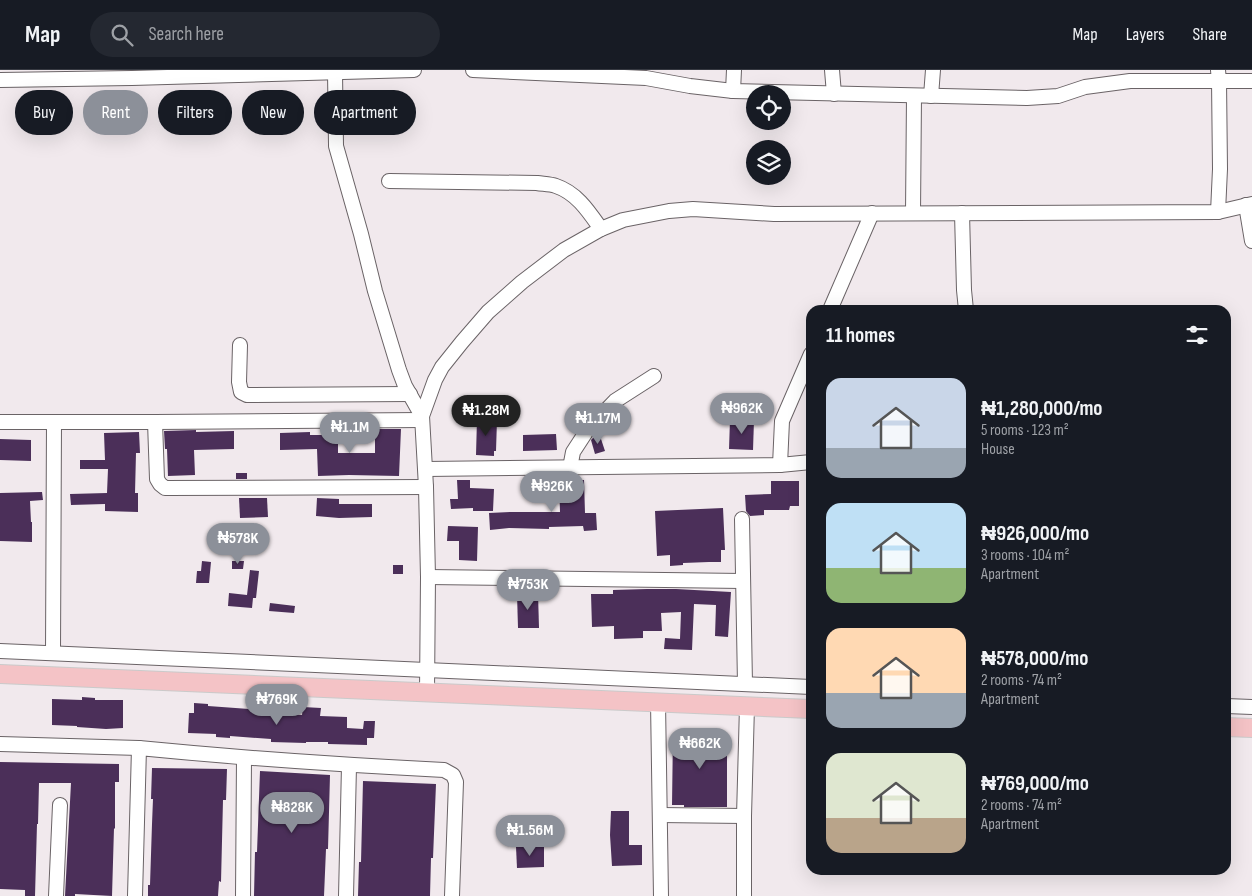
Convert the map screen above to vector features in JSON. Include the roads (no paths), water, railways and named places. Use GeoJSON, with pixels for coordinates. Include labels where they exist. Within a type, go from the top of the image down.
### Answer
{"type":"FeatureCollection","features":[{"type":"Feature","properties":{"kind":"main road"},"geometry":{"type":"LineString","coordinates":[[0,674],[806,709]]}},
{"type":"Feature","properties":{"kind":"main road"},"geometry":{"type":"LineString","coordinates":[[1231,727],[1252,728]]}},
{"type":"Feature","properties":{"kind":"street"},"geometry":{"type":"LineString","coordinates":[[0,80],[132,74],[414,70]]}},
{"type":"Feature","properties":{"kind":"street"},"geometry":{"type":"LineString","coordinates":[[473,70],[646,78],[733,91],[1027,98],[1058,96],[1085,87],[1130,81],[1218,75],[1252,81]]}},
{"type":"Feature","properties":{"kind":"street"},"geometry":{"type":"LineString","coordinates":[[733,91],[734,70]]}},
{"type":"Feature","properties":{"kind":"street"},"geometry":{"type":"LineString","coordinates":[[832,70],[834,94]]}},
{"type":"Feature","properties":{"kind":"street"},"geometry":{"type":"LineString","coordinates":[[931,96],[933,70]]}},
{"type":"Feature","properties":{"kind":"street"},"geometry":{"type":"LineString","coordinates":[[335,72],[336,146],[404,386],[422,418],[426,469],[428,577],[427,692]]}},
{"type":"Feature","properties":{"kind":"street"},"geometry":{"type":"LineString","coordinates":[[1218,75],[1220,169],[1218,212]]}},
{"type":"Feature","properties":{"kind":"street"},"geometry":{"type":"LineString","coordinates":[[913,213],[914,96]]}},
{"type":"Feature","properties":{"kind":"street"},"geometry":{"type":"LineString","coordinates":[[388,181],[537,183],[556,186],[571,194],[584,205],[601,229]]}},
{"type":"Feature","properties":{"kind":"street"},"geometry":{"type":"LineString","coordinates":[[422,418],[435,380],[442,367],[488,312],[522,282],[564,250],[601,229],[623,220],[669,211],[693,209],[774,214],[1218,212],[1249,204],[1252,241]]}},
{"type":"Feature","properties":{"kind":"street"},"geometry":{"type":"LineString","coordinates":[[962,213],[966,305]]}},
{"type":"Feature","properties":{"kind":"street"},"geometry":{"type":"LineString","coordinates":[[832,305],[872,214]]}},
{"type":"Feature","properties":{"kind":"street"},"geometry":{"type":"LineString","coordinates":[[240,345],[238,382],[241,392],[247,395],[410,394]]}},
{"type":"Feature","properties":{"kind":"street"},"geometry":{"type":"LineString","coordinates":[[780,465],[782,421],[806,366]]}},
{"type":"Feature","properties":{"kind":"street"},"geometry":{"type":"LineString","coordinates":[[570,468],[573,452],[588,429],[615,401],[654,376]]}},
{"type":"Feature","properties":{"kind":"street"},"geometry":{"type":"LineString","coordinates":[[0,422],[422,418]]}},
{"type":"Feature","properties":{"kind":"street"},"geometry":{"type":"LineString","coordinates":[[53,653],[54,422]]}},
{"type":"Feature","properties":{"kind":"street"},"geometry":{"type":"LineString","coordinates":[[155,422],[157,479],[166,488],[426,486]]}},
{"type":"Feature","properties":{"kind":"street"},"geometry":{"type":"LineString","coordinates":[[426,469],[780,465],[806,462]]}},
{"type":"Feature","properties":{"kind":"street"},"geometry":{"type":"LineString","coordinates":[[742,519],[745,684]]}},
{"type":"Feature","properties":{"kind":"street"},"geometry":{"type":"LineString","coordinates":[[428,577],[743,581]]}},
{"type":"Feature","properties":{"kind":"street"},"geometry":{"type":"LineString","coordinates":[[0,651],[806,687]]}},
{"type":"Feature","properties":{"kind":"street"},"geometry":{"type":"LineString","coordinates":[[658,702],[661,896]]}},
{"type":"Feature","properties":{"kind":"street"},"geometry":{"type":"LineString","coordinates":[[744,896],[747,706]]}},
{"type":"Feature","properties":{"kind":"street"},"geometry":{"type":"LineString","coordinates":[[1231,706],[1252,707]]}},
{"type":"Feature","properties":{"kind":"street"},"geometry":{"type":"LineString","coordinates":[[0,744],[139,748],[349,766],[444,770],[453,775],[456,782],[452,896]]}},
{"type":"Feature","properties":{"kind":"street"},"geometry":{"type":"LineString","coordinates":[[135,896],[139,748]]}},
{"type":"Feature","properties":{"kind":"street"},"geometry":{"type":"LineString","coordinates":[[243,896],[244,758]]}},
{"type":"Feature","properties":{"kind":"street"},"geometry":{"type":"LineString","coordinates":[[346,896],[349,766]]}},
{"type":"Feature","properties":{"kind":"street"},"geometry":{"type":"LineString","coordinates":[[56,896],[60,805]]}},
{"type":"Feature","properties":{"kind":"street"},"geometry":{"type":"LineString","coordinates":[[660,815],[744,816]]}}]}
